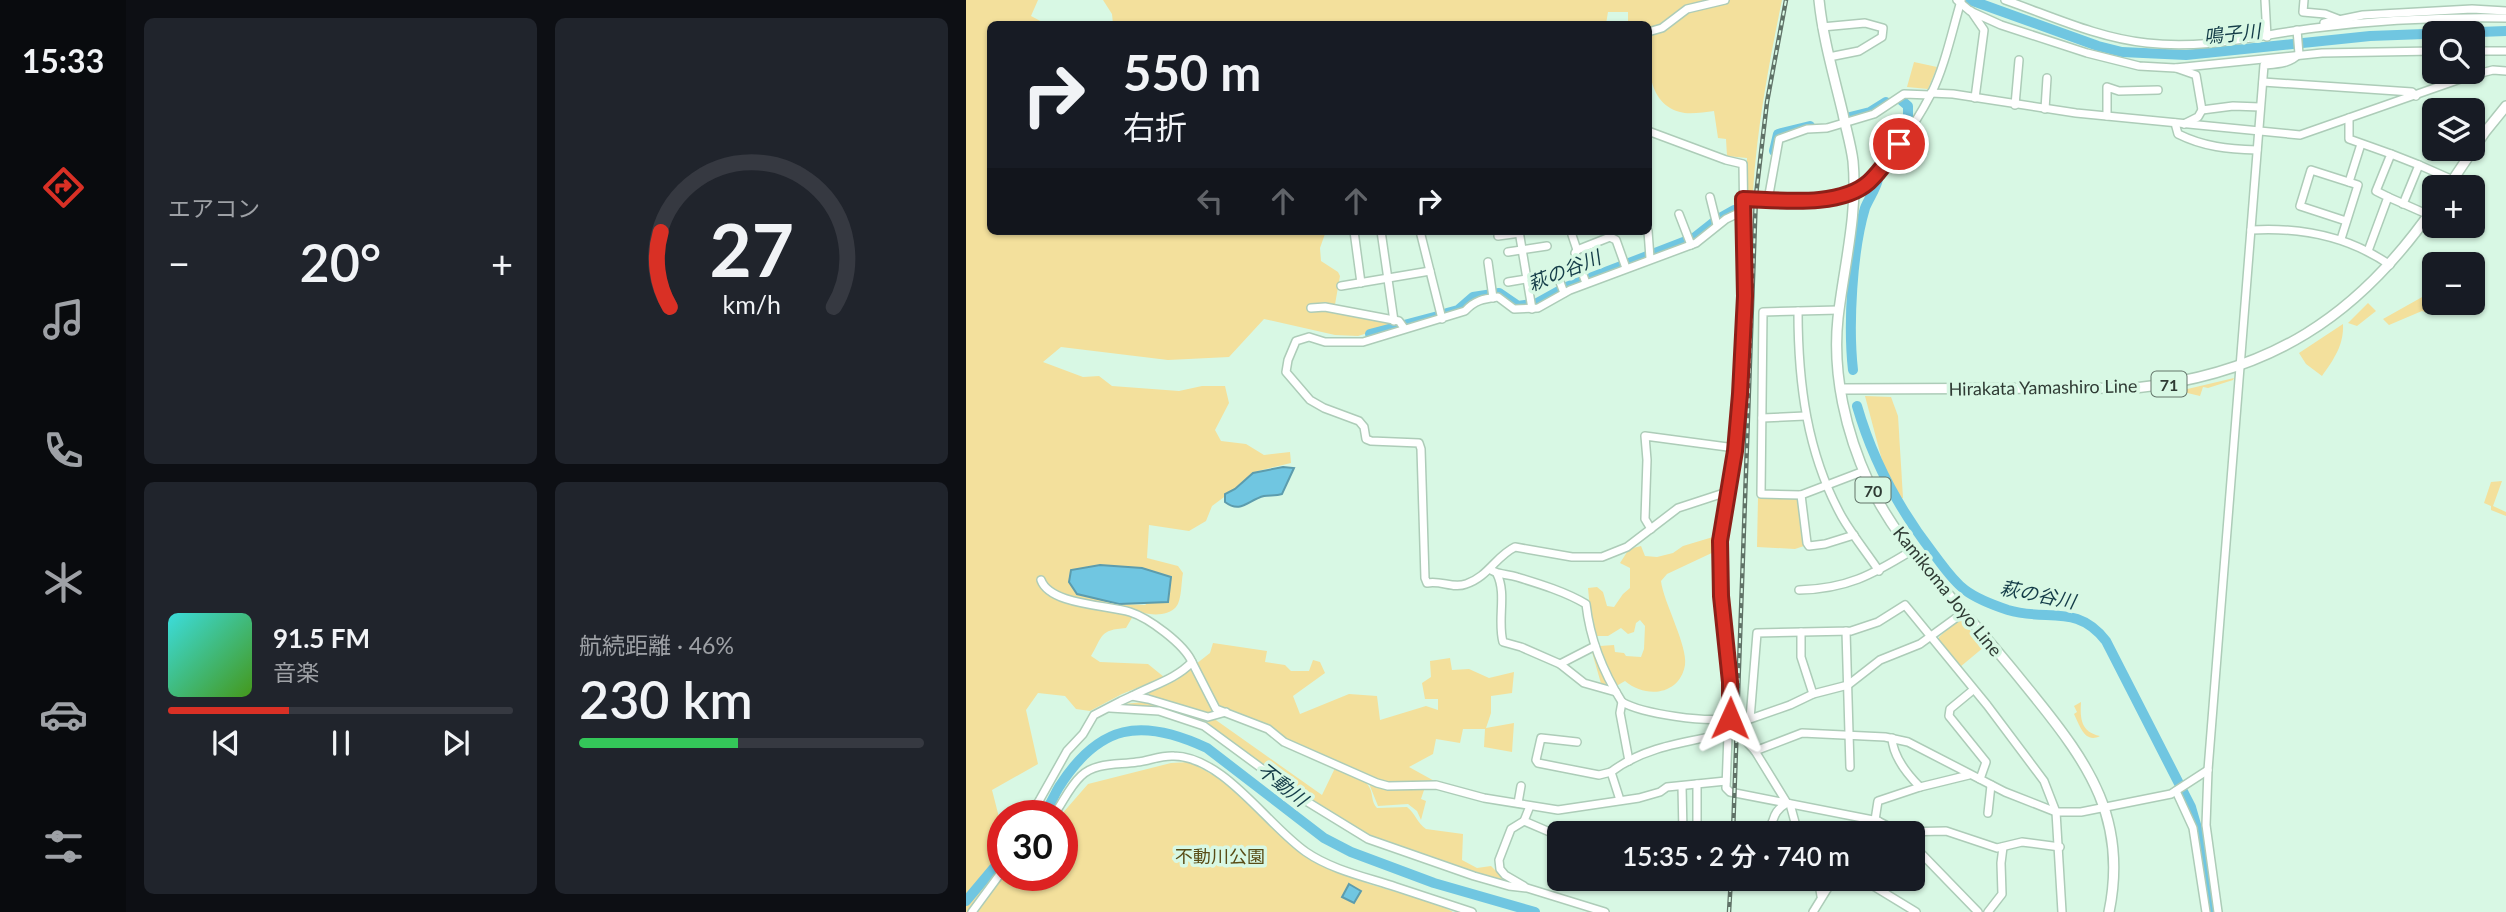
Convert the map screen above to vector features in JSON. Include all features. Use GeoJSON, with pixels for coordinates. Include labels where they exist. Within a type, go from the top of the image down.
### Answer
{"type":"FeatureCollection","features":[{"type":"Feature","properties":{"kind":"main road","name":"Kamikoma Joyo Line"},"geometry":{"type":"LineString","coordinates":[[1819,0],[1822,27],[1853,160],[1851,232],[1837,337],[1847,421],[1864,471],[1881,506],[1911,551],[2070,741],[2086,765],[2104,807],[2110,832],[2113,861],[2109,912]]}},
{"type":"Feature","properties":{"kind":"main road"},"geometry":{"type":"LineString","coordinates":[[2457,175],[2506,106]]}},
{"type":"Feature","properties":{"kind":"main road","name":"Hirakata Yamashiro Line"},"geometry":{"type":"LineString","coordinates":[[1841,388],[2135,387],[2194,379],[2240,366],[2278,350],[2337,313],[2361,295],[2390,265],[2422,224]]}},
{"type":"Feature","properties":{"kind":"street"},"geometry":{"type":"LineString","coordinates":[[1652,31],[1662,28],[1686,9],[1725,0]]}},
{"type":"Feature","properties":{"kind":"street"},"geometry":{"type":"LineString","coordinates":[[2005,0],[2126,41],[2151,44],[2221,44],[2297,32],[2338,19],[2419,12],[2506,11]]}},
{"type":"Feature","properties":{"kind":"street"},"geometry":{"type":"LineString","coordinates":[[2265,0],[2267,37]]}},
{"type":"Feature","properties":{"kind":"street"},"geometry":{"type":"LineString","coordinates":[[2304,0],[2303,12],[2325,14],[2338,19]]}},
{"type":"Feature","properties":{"kind":"street"},"geometry":{"type":"LineString","coordinates":[[1743,199],[1819,200],[1853,192],[1869,183],[1886,162],[1930,94],[1959,1],[1970,10],[2001,25],[2087,53],[2139,66],[2175,68],[2299,53],[2422,51]]}},
{"type":"Feature","properties":{"kind":"street"},"geometry":{"type":"LineString","coordinates":[[1970,10],[1984,30],[1975,99]]}},
{"type":"Feature","properties":{"kind":"street"},"geometry":{"type":"LineString","coordinates":[[2314,28],[2506,18]]}},
{"type":"Feature","properties":{"kind":"street"},"geometry":{"type":"LineString","coordinates":[[1822,27],[1865,23],[1883,27],[1882,37],[1859,51],[1829,57]]}},
{"type":"Feature","properties":{"kind":"street"},"geometry":{"type":"LineString","coordinates":[[2218,912],[2206,825],[2208,770],[2260,107],[2264,65],[2292,61],[2299,53],[2297,32]]}},
{"type":"Feature","properties":{"kind":"street"},"geometry":{"type":"LineString","coordinates":[[2485,51],[2506,51]]}},
{"type":"Feature","properties":{"kind":"street"},"geometry":{"type":"LineString","coordinates":[[2015,105],[2019,60]]}},
{"type":"Feature","properties":{"kind":"street"},"geometry":{"type":"LineString","coordinates":[[2175,68],[2196,75],[2202,110],[2198,117],[2185,124]]}},
{"type":"Feature","properties":{"kind":"street"},"geometry":{"type":"LineString","coordinates":[[1768,200],[1779,139],[1807,129],[1827,128],[1874,114],[1904,94],[1930,94],[2107,116],[2300,135],[2493,70],[2506,71]]}},
{"type":"Feature","properties":{"kind":"street"},"geometry":{"type":"LineString","coordinates":[[2045,109],[2047,78]]}},
{"type":"Feature","properties":{"kind":"street"},"geometry":{"type":"LineString","coordinates":[[2263,82],[2412,92],[2416,96]]}},
{"type":"Feature","properties":{"kind":"street"},"geometry":{"type":"LineString","coordinates":[[2107,116],[2107,87],[2119,91],[2158,90]]}},
{"type":"Feature","properties":{"kind":"street"},"geometry":{"type":"LineString","coordinates":[[2202,110],[2233,106],[2260,107]]}},
{"type":"Feature","properties":{"kind":"street"},"geometry":{"type":"LineString","coordinates":[[2349,118],[2349,139],[2419,165],[2436,175]]}},
{"type":"Feature","properties":{"kind":"street"},"geometry":{"type":"LineString","coordinates":[[2175,123],[2178,134],[2195,142],[2220,148],[2257,150]]}},
{"type":"Feature","properties":{"kind":"street"},"geometry":{"type":"LineString","coordinates":[[1652,132],[1743,164],[1745,296],[1740,394],[1720,550],[1721,596],[1730,682],[1726,788],[1730,792],[1877,820],[1878,801],[1969,775]]}},
{"type":"Feature","properties":{"kind":"street"},"geometry":{"type":"LineString","coordinates":[[2349,182],[2361,144]]}},
{"type":"Feature","properties":{"kind":"street"},"geometry":{"type":"LineString","coordinates":[[2391,154],[2376,191],[2403,204],[2422,209]]}},
{"type":"Feature","properties":{"kind":"street"},"geometry":{"type":"LineString","coordinates":[[2403,204],[2419,165]]}},
{"type":"Feature","properties":{"kind":"street"},"geometry":{"type":"LineString","coordinates":[[2341,239],[2358,185],[2312,170],[2300,206],[2346,221]]}},
{"type":"Feature","properties":{"kind":"street"},"geometry":{"type":"LineString","coordinates":[[1710,197],[1716,223]]}},
{"type":"Feature","properties":{"kind":"street"},"geometry":{"type":"LineString","coordinates":[[2368,251],[2388,197]]}},
{"type":"Feature","properties":{"kind":"street"},"geometry":{"type":"LineString","coordinates":[[1493,295],[1514,309],[1547,304],[1563,291],[1585,281],[1703,239],[1716,223],[1744,211]]}},
{"type":"Feature","properties":{"kind":"street"},"geometry":{"type":"LineString","coordinates":[[1679,214],[1690,242]]}},
{"type":"Feature","properties":{"kind":"street"},"geometry":{"type":"LineString","coordinates":[[2250,230],[2293,229],[2341,239],[2390,265]]}},
{"type":"Feature","properties":{"kind":"street"},"geometry":{"type":"LineString","coordinates":[[1355,235],[1361,283]]}},
{"type":"Feature","properties":{"kind":"street"},"geometry":{"type":"LineString","coordinates":[[1382,235],[1388,279],[1400,325]]}},
{"type":"Feature","properties":{"kind":"street"},"geometry":{"type":"LineString","coordinates":[[1421,235],[1443,319]]}},
{"type":"Feature","properties":{"kind":"street"},"geometry":{"type":"LineString","coordinates":[[1498,236],[1503,235]]}},
{"type":"Feature","properties":{"kind":"street"},"geometry":{"type":"LineString","coordinates":[[1520,235],[1531,306]]}},
{"type":"Feature","properties":{"kind":"street"},"geometry":{"type":"LineString","coordinates":[[1572,235],[1585,281]]}},
{"type":"Feature","properties":{"kind":"street"},"geometry":{"type":"LineString","coordinates":[[1648,235],[1650,256]]}},
{"type":"Feature","properties":{"kind":"street"},"geometry":{"type":"LineString","coordinates":[[1577,250],[1610,237],[1616,240],[1625,265]]}},
{"type":"Feature","properties":{"kind":"street"},"geometry":{"type":"LineString","coordinates":[[1507,252],[1547,246]]}},
{"type":"Feature","properties":{"kind":"street"},"geometry":{"type":"LineString","coordinates":[[1488,262],[1493,295]]}},
{"type":"Feature","properties":{"kind":"street"},"geometry":{"type":"LineString","coordinates":[[1341,286],[1430,271]]}},
{"type":"Feature","properties":{"kind":"street"},"geometry":{"type":"LineString","coordinates":[[1557,274],[1563,291]]}},
{"type":"Feature","properties":{"kind":"street"},"geometry":{"type":"LineString","coordinates":[[1508,282],[1544,276]]}},
{"type":"Feature","properties":{"kind":"street"},"geometry":{"type":"LineString","coordinates":[[1493,295],[1473,302],[1465,312],[1443,319],[1400,325],[1363,342],[1325,342],[1303,338],[1296,341],[1286,372],[1310,400],[1359,421],[1364,427],[1366,439],[1419,443],[1425,524],[1424,578],[1427,583],[1437,581],[1464,585],[1494,572],[1505,573],[1586,604],[1588,624],[1595,646],[1622,702],[1620,713],[1629,761]]}},
{"type":"Feature","properties":{"kind":"street"},"geometry":{"type":"LineString","coordinates":[[1311,308],[1325,307],[1400,325]]}},
{"type":"Feature","properties":{"kind":"street"},"geometry":{"type":"LineString","coordinates":[[1839,310],[1763,312],[1761,494],[1801,495],[1864,471]]}},
{"type":"Feature","properties":{"kind":"street"},"geometry":{"type":"LineString","coordinates":[[1798,312],[1799,370],[1805,416],[1828,485],[1842,517],[1879,571]]}},
{"type":"Feature","properties":{"kind":"street"},"geometry":{"type":"LineString","coordinates":[[1762,418],[1805,416]]}},
{"type":"Feature","properties":{"kind":"street"},"geometry":{"type":"LineString","coordinates":[[1651,528],[1645,519],[1645,436],[1735,448]]}},
{"type":"Feature","properties":{"kind":"street"},"geometry":{"type":"LineString","coordinates":[[1494,572],[1507,551],[1515,547],[1572,556],[1602,557],[1627,547],[1683,506],[1727,492]]}},
{"type":"Feature","properties":{"kind":"street"},"geometry":{"type":"LineString","coordinates":[[1801,495],[1810,546],[1854,535]]}},
{"type":"Feature","properties":{"kind":"street"},"geometry":{"type":"LineString","coordinates":[[1799,590],[1838,586],[1879,571],[1911,551]]}},
{"type":"Feature","properties":{"kind":"street"},"geometry":{"type":"LineString","coordinates":[[1494,572],[1502,584],[1500,621],[1503,642],[1560,664],[1584,683],[1616,692]]}},
{"type":"Feature","properties":{"kind":"street"},"geometry":{"type":"LineString","coordinates":[[1041,580],[1045,588],[1061,596],[1141,616],[1184,649],[1213,705],[1220,711],[1268,729],[1284,742],[1377,783],[1388,786],[1436,785],[1484,798],[1558,810],[1639,798],[1667,787],[1726,781]]}},
{"type":"Feature","properties":{"kind":"street"},"geometry":{"type":"LineString","coordinates":[[1964,612],[1933,637],[1880,660],[1848,685],[1813,694],[1750,719],[1757,634],[1846,632],[1870,625],[1905,605],[1933,637],[2034,765],[2044,782],[2056,811],[2063,912]]}},
{"type":"Feature","properties":{"kind":"street"},"geometry":{"type":"LineString","coordinates":[[1801,632],[1801,657],[1813,694]]}},
{"type":"Feature","properties":{"kind":"street"},"geometry":{"type":"LineString","coordinates":[[1846,632],[1850,767]]}},
{"type":"Feature","properties":{"kind":"street"},"geometry":{"type":"LineString","coordinates":[[1560,664],[1595,646]]}},
{"type":"Feature","properties":{"kind":"street"},"geometry":{"type":"LineString","coordinates":[[1040,800],[1068,751],[1083,734],[1094,715],[1175,677],[1192,662]]}},
{"type":"Feature","properties":{"kind":"street"},"geometry":{"type":"LineString","coordinates":[[1973,690],[1950,709],[1949,716],[1986,762],[1980,779]]}},
{"type":"Feature","properties":{"kind":"street"},"geometry":{"type":"LineString","coordinates":[[1132,696],[1208,717],[1226,712]]}},
{"type":"Feature","properties":{"kind":"street"},"geometry":{"type":"LineString","coordinates":[[1622,702],[1669,715],[1714,720],[1730,718]]}},
{"type":"Feature","properties":{"kind":"street"},"geometry":{"type":"LineString","coordinates":[[1110,708],[1159,711],[1194,721],[1222,737],[1306,801],[1368,839],[1474,876],[1527,888],[1605,912]]}},
{"type":"Feature","properties":{"kind":"street"},"geometry":{"type":"LineString","coordinates":[[1577,742],[1541,738],[1536,760],[1538,763],[1599,775],[1668,745],[1729,731],[1743,738],[1755,751],[1788,803],[1794,821]]}},
{"type":"Feature","properties":{"kind":"street"},"geometry":{"type":"LineString","coordinates":[[1755,751],[1802,733],[1892,738],[1908,742],[1969,775],[2056,811],[2081,811],[2171,794],[2208,770]]}},
{"type":"Feature","properties":{"kind":"street"},"geometry":{"type":"LineString","coordinates":[[1892,738],[1893,750],[1920,787]]}},
{"type":"Feature","properties":{"kind":"street"},"geometry":{"type":"LineString","coordinates":[[1063,800],[1082,774],[1091,770],[1173,756],[1202,764],[1229,782],[1313,856],[1356,874],[1459,910],[1472,912]]}},
{"type":"Feature","properties":{"kind":"street"},"geometry":{"type":"LineString","coordinates":[[1611,772],[1620,800]]}},
{"type":"Feature","properties":{"kind":"street"},"geometry":{"type":"LineString","coordinates":[[1697,784],[1697,821]]}},
{"type":"Feature","properties":{"kind":"street"},"geometry":{"type":"LineString","coordinates":[[1988,813],[1991,785]]}},
{"type":"Feature","properties":{"kind":"street"},"geometry":{"type":"LineString","coordinates":[[1518,803],[1521,786]]}},
{"type":"Feature","properties":{"kind":"street"},"geometry":{"type":"LineString","coordinates":[[1682,786],[1683,821]]}},
{"type":"Feature","properties":{"kind":"street"},"geometry":{"type":"LineString","coordinates":[[2180,789],[2193,828],[2206,912]]}},
{"type":"Feature","properties":{"kind":"street"},"geometry":{"type":"LineString","coordinates":[[1772,821],[1774,814],[1788,803]]}},
{"type":"Feature","properties":{"kind":"street"},"geometry":{"type":"LineString","coordinates":[[1527,888],[1505,875],[1499,863],[1500,853],[1511,829],[1524,821],[1530,806]]}},
{"type":"Feature","properties":{"kind":"street"},"geometry":{"type":"LineString","coordinates":[[1524,821],[1547,830]]}},
{"type":"Feature","properties":{"kind":"street"},"geometry":{"type":"LineString","coordinates":[[1925,831],[1939,830],[1997,848],[2022,842],[2060,847]]}},
{"type":"Feature","properties":{"kind":"street"},"geometry":{"type":"LineString","coordinates":[[1989,912],[2002,894],[2003,848]]}},
{"type":"Feature","properties":{"kind":"street"},"geometry":{"type":"LineString","coordinates":[[1925,857],[1978,912]]}},
{"type":"Feature","properties":{"kind":"street"},"geometry":{"type":"LineString","coordinates":[[972,912],[988,891]]}},
{"type":"Feature","properties":{"kind":"street"},"geometry":{"type":"LineString","coordinates":[[1820,891],[1821,896]]}},
{"type":"Feature","properties":{"kind":"street"},"geometry":{"type":"LineString","coordinates":[[1813,912],[1825,891]]}},
{"type":"Feature","properties":{"kind":"street"},"geometry":{"type":"LineString","coordinates":[[1882,891],[1916,912]]}},
{"type":"Feature","properties":{"kind":"green space","name":"不動川公園"},"geometry":{"type":"Polygon","coordinates":[[[966,0],[1038,0],[1031,16],[1040,21],[987,21],[987,235],[1325,235],[1320,248],[1321,261],[1340,276],[1334,310],[1389,322],[1390,326],[1358,336],[1335,335],[1264,319],[1229,357],[1168,360],[1061,347],[1043,362],[1083,377],[1099,376],[1112,386],[1179,391],[1202,386],[1225,386],[1229,403],[1215,430],[1221,441],[1246,444],[1264,455],[1290,452],[1291,463],[1258,471],[1245,479],[1212,506],[1206,521],[1189,531],[1149,525],[1147,558],[1178,566],[1183,573],[1178,604],[1171,611],[1159,614],[1126,608],[1124,613],[1133,616],[1126,628],[1106,632],[1091,656],[1100,662],[1148,664],[1164,677],[1090,711],[1076,709],[1065,696],[1038,693],[1026,710],[1038,764],[992,790],[995,800],[987,800],[987,891],[1078,891],[1078,800],[1074,800],[1088,784],[1171,763],[1190,762],[1227,783],[1290,843],[1319,862],[1369,884],[1440,905],[1453,912],[966,912],[966,0]],[[1100,565],[1077,594],[1119,604],[1146,605],[1119,568],[1100,565]]]}},
{"type":"Feature","properties":{"kind":"green space"},"geometry":{"type":"Polygon","coordinates":[[[1103,0],[1782,0],[1764,95],[1753,191],[1746,192],[1747,158],[1727,156],[1726,139],[1718,138],[1714,111],[1684,113],[1668,107],[1660,98],[1652,82],[1652,21],[1628,21],[1628,12],[1608,12],[1606,21],[1113,21],[1112,14],[1103,0]]]}},
{"type":"Feature","properties":{"kind":"green space"},"geometry":{"type":"Polygon","coordinates":[[[1914,62],[1937,67],[1928,89],[1907,87],[1914,62]]]}},
{"type":"Feature","properties":{"kind":"green space"},"geometry":{"type":"Polygon","coordinates":[[[2422,297],[2422,311],[2389,325],[2383,319],[2422,297]]]}},
{"type":"Feature","properties":{"kind":"green space"},"geometry":{"type":"Polygon","coordinates":[[[2368,303],[2376,311],[2357,326],[2348,323],[2368,303]]]}},
{"type":"Feature","properties":{"kind":"green space"},"geometry":{"type":"Polygon","coordinates":[[[2343,324],[2340,345],[2322,376],[2306,364],[2299,353],[2343,324]]]}},
{"type":"Feature","properties":{"kind":"green space"},"geometry":{"type":"Polygon","coordinates":[[[2234,378],[2208,388],[2203,387],[2200,396],[2179,391],[2234,378]]]}},
{"type":"Feature","properties":{"kind":"green space"},"geometry":{"type":"Polygon","coordinates":[[[1865,396],[1891,397],[1898,416],[1903,498],[1899,500],[1883,464],[1865,396]]]}},
{"type":"Feature","properties":{"kind":"green space"},"geometry":{"type":"Polygon","coordinates":[[[2502,481],[2493,506],[2506,512],[2506,516],[2491,510],[2491,506],[2484,503],[2491,482],[2502,481]]]}},
{"type":"Feature","properties":{"kind":"green space"},"geometry":{"type":"Polygon","coordinates":[[[1758,498],[1795,498],[1799,501],[1804,546],[1795,549],[1757,547],[1758,498]]]}},
{"type":"Feature","properties":{"kind":"green space"},"geometry":{"type":"Polygon","coordinates":[[[1713,537],[1716,551],[1667,574],[1661,581],[1683,647],[1685,665],[1682,675],[1676,683],[1661,691],[1643,690],[1625,681],[1611,689],[1602,687],[1592,652],[1600,646],[1614,645],[1615,652],[1641,657],[1645,626],[1640,620],[1636,623],[1634,632],[1628,634],[1621,628],[1608,636],[1595,636],[1592,630],[1588,588],[1597,587],[1603,592],[1607,606],[1614,607],[1630,588],[1630,568],[1620,563],[1629,549],[1641,546],[1645,556],[1657,557],[1713,537]]]}},
{"type":"Feature","properties":{"kind":"green space"},"geometry":{"type":"Polygon","coordinates":[[[1958,620],[1962,621],[1984,647],[1960,667],[1939,641],[1939,637],[1958,620]]]}},
{"type":"Feature","properties":{"kind":"green space"},"geometry":{"type":"Polygon","coordinates":[[[1213,643],[1267,651],[1265,662],[1285,665],[1291,671],[1309,671],[1313,660],[1320,662],[1325,673],[1293,696],[1300,714],[1349,694],[1377,696],[1380,720],[1426,706],[1438,710],[1438,699],[1425,699],[1422,683],[1431,677],[1430,661],[1450,658],[1452,670],[1469,669],[1489,678],[1514,672],[1512,693],[1491,696],[1491,713],[1486,728],[1514,723],[1512,752],[1484,747],[1485,729],[1463,729],[1460,743],[1436,739],[1433,754],[1409,767],[1438,783],[1389,784],[1285,740],[1269,727],[1217,707],[1196,664],[1210,653],[1213,643]]]}},
{"type":"Feature","properties":{"kind":"green space"},"geometry":{"type":"Polygon","coordinates":[[[1192,669],[1211,707],[1218,713],[1213,716],[1149,695],[1149,692],[1177,680],[1192,669]]]}},
{"type":"Feature","properties":{"kind":"green space"},"geometry":{"type":"Polygon","coordinates":[[[1145,702],[1213,718],[1322,795],[1336,766],[1351,773],[1369,786],[1377,808],[1407,807],[1426,829],[1463,834],[1462,860],[1477,868],[1491,866],[1499,874],[1518,884],[1475,873],[1369,837],[1307,799],[1206,724],[1159,708],[1123,704],[1145,702]]]}},
{"type":"Feature","properties":{"kind":"green space"},"geometry":{"type":"Polygon","coordinates":[[[2081,702],[2085,728],[2100,736],[2090,738],[2081,728],[2074,714],[2077,712],[2074,706],[2081,702]]]}},
{"type":"Feature","properties":{"kind":"green space"},"geometry":{"type":"Polygon","coordinates":[[[1368,781],[1425,787],[1421,799],[1426,801],[1421,820],[1417,811],[1408,804],[1378,806],[1368,781]]]}},
{"type":"Feature","properties":{"kind":"water"},"geometry":{"type":"Polygon","coordinates":[[[1283,467],[1294,468],[1282,494],[1264,496],[1236,507],[1225,502],[1225,494],[1253,473],[1283,467]]]}},
{"type":"Feature","properties":{"kind":"water"},"geometry":{"type":"Polygon","coordinates":[[[1100,565],[1142,568],[1171,577],[1168,602],[1119,604],[1077,594],[1069,582],[1071,570],[1100,565]]]}},
{"type":"Feature","properties":{"kind":"water"},"geometry":{"type":"Polygon","coordinates":[[[1349,884],[1361,891],[1354,903],[1342,897],[1349,884]]]}},
{"type":"Feature","properties":{"kind":"waterway","name":"鳴子川"},"geometry":{"type":"LineString","coordinates":[[1970,0],[2122,52],[2186,55],[2370,36],[2506,31]]}},
{"type":"Feature","properties":{"kind":"waterway","name":"萩の谷川"},"geometry":{"type":"LineString","coordinates":[[1876,172],[1908,121],[1908,106],[1901,100]]}},
{"type":"Feature","properties":{"kind":"waterway","name":"萩の谷川"},"geometry":{"type":"LineString","coordinates":[[1850,117],[1870,112],[1886,102]]}},
{"type":"Feature","properties":{"kind":"waterway","name":"萩の谷川"},"geometry":{"type":"LineString","coordinates":[[1774,151],[1778,134],[1810,126]]}},
{"type":"Feature","properties":{"kind":"waterway","name":"萩の谷川"},"geometry":{"type":"LineString","coordinates":[[1853,370],[1851,311],[1854,267],[1865,208],[1878,179]]}},
{"type":"Feature","properties":{"kind":"waterway","name":"萩の谷川"},"geometry":{"type":"LineString","coordinates":[[1447,313],[1458,310],[1473,297],[1499,293],[1518,306],[1537,303],[1564,288],[1694,238],[1734,210]]}},
{"type":"Feature","properties":{"kind":"waterway","name":"萩の谷川"},"geometry":{"type":"LineString","coordinates":[[1370,334],[1438,316]]}},
{"type":"Feature","properties":{"kind":"waterway","name":"萩の谷川"},"geometry":{"type":"LineString","coordinates":[[1857,406],[1879,465],[1898,501],[1920,536],[1960,586],[1980,599],[2008,610],[2061,616],[2084,622],[2106,641],[2191,807],[2203,849],[2212,912]]}},
{"type":"Feature","properties":{"kind":"waterway","name":"不動川"},"geometry":{"type":"LineString","coordinates":[[1052,800],[1074,766],[1106,739],[1123,732],[1162,732],[1207,748],[1324,838],[1351,852],[1434,883],[1535,912]]}},
{"type":"Feature","properties":{"kind":"waterway","name":"不動川"},"geometry":{"type":"LineString","coordinates":[[966,901],[987,876]]}},
{"type":"Feature","properties":{"kind":"railway"},"geometry":{"type":"LineString","coordinates":[[1733,821],[1756,195],[1767,102],[1786,0]]}},
{"type":"Feature","properties":{"kind":"railway"},"geometry":{"type":"LineString","coordinates":[[1729,912],[1730,891]]}},
{"type":"Feature","properties":{"kind":"route"},"geometry":{"type":"LineString","coordinates":[[1730,718],[1729,661],[1721,596],[1720,541],[1735,451],[1740,394],[1745,296],[1743,199],[1819,200],[1839,197],[1869,183],[1899,144]]}}]}
